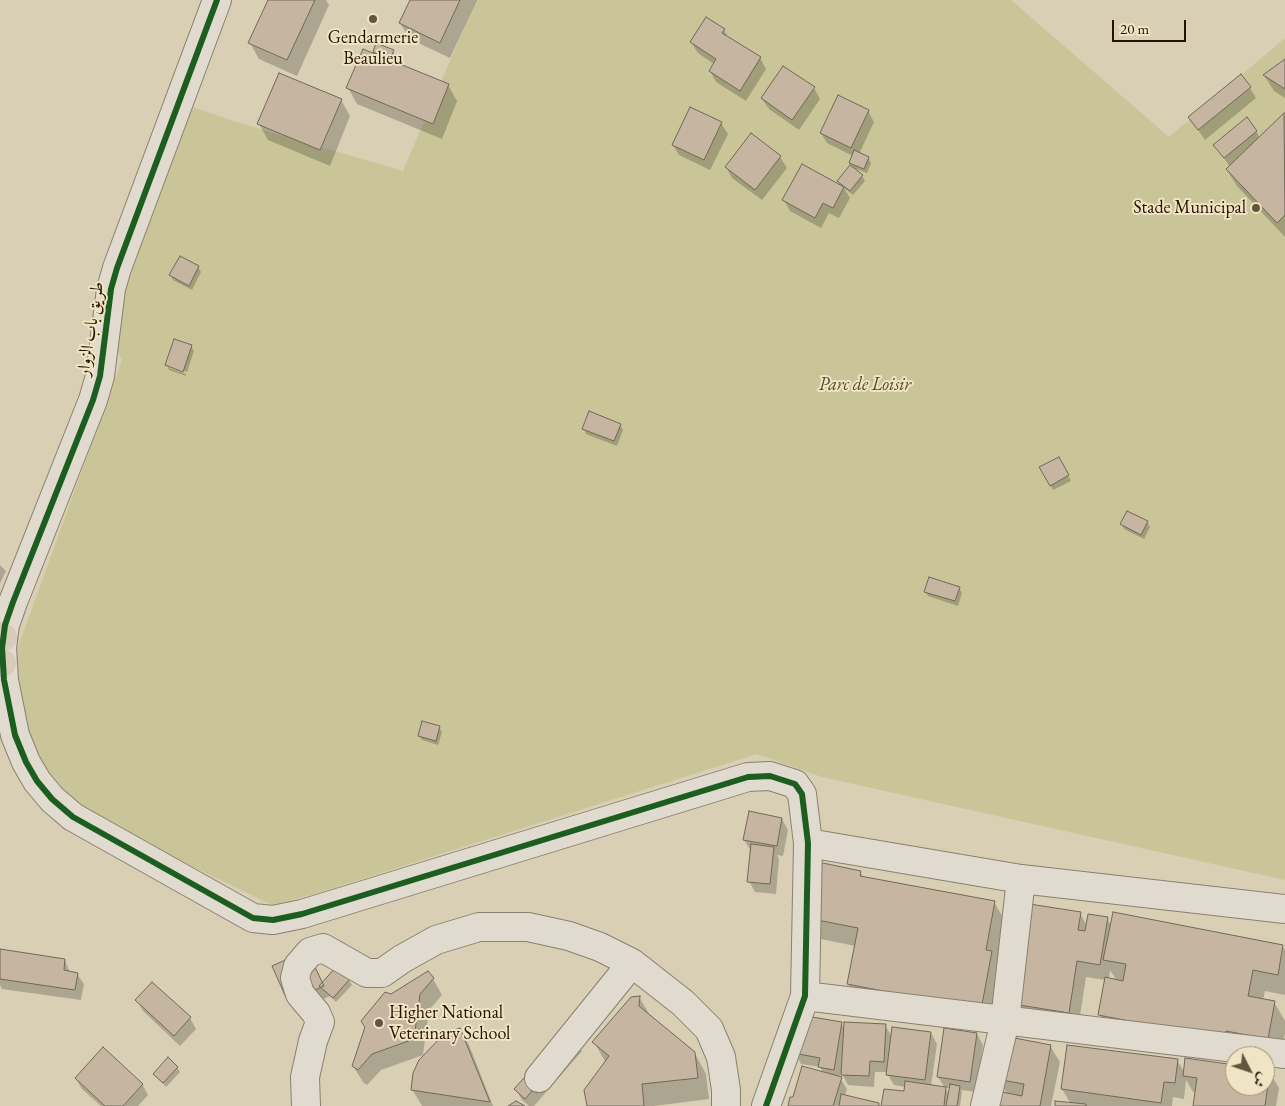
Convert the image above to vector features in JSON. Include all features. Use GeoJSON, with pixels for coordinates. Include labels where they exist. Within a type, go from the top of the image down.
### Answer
{"type":"FeatureCollection","features":[{"type":"Feature","properties":{"kind":"street","name":"طريق باب الزوار"},"geometry":{"type":"LineString","coordinates":[[1,649],[12,602],[93,400],[100,376],[111,289],[117,268],[217,0]]}},
{"type":"Feature","properties":{"kind":"street"},"geometry":{"type":"LineString","coordinates":[[1,649],[4,680],[15,735],[26,762],[37,781],[52,799],[73,817],[253,918],[273,920],[302,914],[748,777],[770,776],[795,784],[802,794],[808,843],[805,996],[766,1106]]}},
{"type":"Feature","properties":{"kind":"street"},"geometry":{"type":"LineString","coordinates":[[808,843],[1021,879],[1285,909]]}},
{"type":"Feature","properties":{"kind":"street"},"geometry":{"type":"LineString","coordinates":[[986,1106],[1005,1020],[1021,879]]}},
{"type":"Feature","properties":{"kind":"street"},"geometry":{"type":"LineString","coordinates":[[306,1106],[305,1077],[320,1022],[316,1013],[300,994],[295,978],[298,966],[310,952],[323,948],[367,973],[382,973],[436,940],[479,927],[528,927],[569,936],[600,947],[632,963],[683,1002],[708,1029],[720,1057],[726,1090],[726,1106]]}},
{"type":"Feature","properties":{"kind":"street"},"geometry":{"type":"LineString","coordinates":[[538,1078],[632,963]]}},
{"type":"Feature","properties":{"kind":"street"},"geometry":{"type":"LineString","coordinates":[[805,996],[1285,1054]]}},
{"type":"Feature","properties":{"kind":"green space","name":"Parc de Loisir"},"geometry":{"type":"Polygon","coordinates":[[[476,0],[1011,0],[1169,137],[1285,38],[1285,880],[822,777],[757,754],[311,895],[272,905],[82,813],[35,772],[10,669],[122,360],[105,326],[190,106],[233,121],[403,171],[476,0]]]}},
{"type":"Feature","properties":{"kind":"building"},"geometry":{"type":"Polygon","coordinates":[[[268,0],[315,0],[287,60],[248,43],[268,0]]]}},
{"type":"Feature","properties":{"kind":"building"},"geometry":{"type":"Polygon","coordinates":[[[410,0],[460,0],[440,43],[399,23],[410,0]]]}},
{"type":"Feature","properties":{"kind":"building"},"geometry":{"type":"Polygon","coordinates":[[[706,17],[725,29],[722,33],[761,57],[740,91],[709,71],[716,59],[690,42],[706,17]]]}},
{"type":"Feature","properties":{"kind":"building"},"geometry":{"type":"Polygon","coordinates":[[[376,43],[394,50],[390,59],[373,52],[376,43]]]}},
{"type":"Feature","properties":{"kind":"building"},"geometry":{"type":"Polygon","coordinates":[[[363,49],[449,84],[433,124],[346,88],[363,49]]]}},
{"type":"Feature","properties":{"kind":"building"},"geometry":{"type":"Polygon","coordinates":[[[1285,59],[1285,89],[1263,75],[1285,59]]]}},
{"type":"Feature","properties":{"kind":"building"},"geometry":{"type":"Polygon","coordinates":[[[783,66],[815,87],[792,120],[761,98],[783,66]]]}},
{"type":"Feature","properties":{"kind":"building"},"geometry":{"type":"Polygon","coordinates":[[[279,73],[342,99],[320,150],[257,124],[279,73]]]}},
{"type":"Feature","properties":{"kind":"building"},"geometry":{"type":"Polygon","coordinates":[[[1241,74],[1251,87],[1198,130],[1188,117],[1241,74]]]}},
{"type":"Feature","properties":{"kind":"building"},"geometry":{"type":"Polygon","coordinates":[[[838,95],[869,110],[851,148],[820,133],[838,95]]]}},
{"type":"Feature","properties":{"kind":"building"},"geometry":{"type":"Polygon","coordinates":[[[690,107],[722,122],[704,160],[672,145],[690,107]]]}},
{"type":"Feature","properties":{"kind":"building"},"geometry":{"type":"Polygon","coordinates":[[[1284,113],[1285,215],[1277,223],[1226,169],[1284,113]]]}},
{"type":"Feature","properties":{"kind":"building"},"geometry":{"type":"Polygon","coordinates":[[[1247,117],[1257,131],[1224,158],[1213,145],[1247,117]]]}},
{"type":"Feature","properties":{"kind":"building"},"geometry":{"type":"Polygon","coordinates":[[[751,133],[781,156],[755,190],[725,167],[751,133]]]}},
{"type":"Feature","properties":{"kind":"building"},"geometry":{"type":"Polygon","coordinates":[[[854,150],[869,157],[864,169],[849,163],[854,150]]]}},
{"type":"Feature","properties":{"kind":"building"},"geometry":{"type":"Polygon","coordinates":[[[802,164],[844,187],[833,208],[823,203],[815,218],[782,200],[802,164]]]}},
{"type":"Feature","properties":{"kind":"building"},"geometry":{"type":"Polygon","coordinates":[[[850,165],[863,175],[850,191],[837,181],[850,165]]]}},
{"type":"Feature","properties":{"kind":"building"},"geometry":{"type":"Polygon","coordinates":[[[180,256],[199,266],[189,286],[169,275],[180,256]]]}},
{"type":"Feature","properties":{"kind":"building"},"geometry":{"type":"Polygon","coordinates":[[[174,339],[192,345],[183,372],[165,365],[174,339]]]}},
{"type":"Feature","properties":{"kind":"building"},"geometry":{"type":"Polygon","coordinates":[[[589,411],[621,424],[614,441],[582,429],[589,411]]]}},
{"type":"Feature","properties":{"kind":"building"},"geometry":{"type":"Polygon","coordinates":[[[1059,457],[1069,475],[1050,486],[1039,467],[1059,457]]]}},
{"type":"Feature","properties":{"kind":"building"},"geometry":{"type":"Polygon","coordinates":[[[1127,511],[1148,521],[1141,535],[1120,524],[1127,511]]]}},
{"type":"Feature","properties":{"kind":"building"},"geometry":{"type":"Polygon","coordinates":[[[929,577],[960,587],[955,601],[924,592],[929,577]]]}},
{"type":"Feature","properties":{"kind":"building"},"geometry":{"type":"Polygon","coordinates":[[[422,721],[440,726],[436,741],[418,736],[422,721]]]}},
{"type":"Feature","properties":{"kind":"building"},"geometry":{"type":"Polygon","coordinates":[[[749,811],[782,818],[777,846],[743,840],[749,811]]]}},
{"type":"Feature","properties":{"kind":"building"},"geometry":{"type":"Polygon","coordinates":[[[751,844],[774,847],[770,884],[747,882],[751,844]]]}},
{"type":"Feature","properties":{"kind":"building"},"geometry":{"type":"Polygon","coordinates":[[[818,862],[861,871],[860,876],[995,901],[986,950],[992,951],[981,1010],[847,984],[858,928],[807,918],[818,862]]]}},
{"type":"Feature","properties":{"kind":"building"},"geometry":{"type":"Polygon","coordinates":[[[1023,903],[1081,912],[1078,930],[1085,931],[1088,914],[1108,917],[1100,965],[1077,961],[1069,1013],[1007,1003],[1023,903]]]}},
{"type":"Feature","properties":{"kind":"building"},"geometry":{"type":"Polygon","coordinates":[[[1113,912],[1283,945],[1278,975],[1253,970],[1248,996],[1275,1001],[1268,1039],[1226,1031],[1225,1039],[1098,1015],[1105,977],[1123,981],[1126,964],[1103,960],[1113,912]]]}},
{"type":"Feature","properties":{"kind":"building"},"geometry":{"type":"Polygon","coordinates":[[[0,949],[65,959],[64,970],[78,973],[75,990],[0,979],[0,949]]]}},
{"type":"Feature","properties":{"kind":"building"},"geometry":{"type":"Polygon","coordinates":[[[307,950],[324,986],[288,1002],[272,966],[307,950]]]}},
{"type":"Feature","properties":{"kind":"building"},"geometry":{"type":"Polygon","coordinates":[[[336,967],[350,979],[333,998],[319,986],[336,967]]]}},
{"type":"Feature","properties":{"kind":"building"},"geometry":{"type":"Polygon","coordinates":[[[428,971],[434,978],[420,994],[414,1039],[372,1054],[358,1070],[352,1066],[365,1027],[361,1021],[385,992],[391,994],[428,971]]]}},
{"type":"Feature","properties":{"kind":"building"},"geometry":{"type":"Polygon","coordinates":[[[152,982],[191,1017],[174,1036],[135,1000],[152,982]]]}},
{"type":"Feature","properties":{"kind":"building"},"geometry":{"type":"Polygon","coordinates":[[[640,996],[639,1006],[695,1052],[698,1078],[642,1084],[644,1106],[587,1106],[584,1090],[609,1056],[592,1042],[631,997],[640,996]]]}},
{"type":"Feature","properties":{"kind":"building"},"geometry":{"type":"Polygon","coordinates":[[[800,1015],[842,1022],[834,1070],[818,1067],[820,1058],[793,1053],[800,1015]]]}},
{"type":"Feature","properties":{"kind":"building"},"geometry":{"type":"Polygon","coordinates":[[[844,1022],[886,1024],[884,1062],[870,1061],[869,1076],[841,1075],[844,1022]]]}},
{"type":"Feature","properties":{"kind":"building"},"geometry":{"type":"Polygon","coordinates":[[[892,1027],[931,1032],[925,1080],[886,1075],[892,1027]]]}},
{"type":"Feature","properties":{"kind":"building"},"geometry":{"type":"Polygon","coordinates":[[[460,1028],[490,1102],[411,1090],[413,1073],[419,1060],[444,1034],[460,1028]]]}},
{"type":"Feature","properties":{"kind":"building"},"geometry":{"type":"Polygon","coordinates":[[[944,1028],[977,1033],[970,1082],[937,1077],[944,1028]]]}},
{"type":"Feature","properties":{"kind":"building"},"geometry":{"type":"Polygon","coordinates":[[[566,1031],[576,1040],[525,1099],[514,1089],[566,1031]]]}},
{"type":"Feature","properties":{"kind":"building"},"geometry":{"type":"Polygon","coordinates":[[[1004,1036],[1051,1045],[1040,1106],[994,1106],[997,1091],[1022,1096],[1024,1084],[996,1079],[1004,1036]]]}},
{"type":"Feature","properties":{"kind":"building"},"geometry":{"type":"Polygon","coordinates":[[[1067,1045],[1178,1059],[1175,1083],[1164,1082],[1161,1103],[1061,1089],[1067,1045]]]}},
{"type":"Feature","properties":{"kind":"building"},"geometry":{"type":"Polygon","coordinates":[[[103,1047],[143,1084],[123,1106],[105,1106],[75,1078],[103,1047]]]}},
{"type":"Feature","properties":{"kind":"building"},"geometry":{"type":"Polygon","coordinates":[[[168,1057],[178,1067],[163,1083],[153,1074],[168,1057]]]}},
{"type":"Feature","properties":{"kind":"building"},"geometry":{"type":"Polygon","coordinates":[[[1185,1058],[1225,1064],[1225,1096],[1266,1096],[1265,1106],[1193,1106],[1197,1078],[1183,1076],[1185,1058]]]}},
{"type":"Feature","properties":{"kind":"building"},"geometry":{"type":"Polygon","coordinates":[[[802,1066],[842,1077],[833,1106],[788,1106],[790,1097],[793,1097],[802,1066]]]}},
{"type":"Feature","properties":{"kind":"building"},"geometry":{"type":"Polygon","coordinates":[[[905,1081],[946,1087],[944,1106],[881,1106],[884,1089],[904,1091],[905,1081]]]}},
{"type":"Feature","properties":{"kind":"building"},"geometry":{"type":"Polygon","coordinates":[[[950,1084],[960,1086],[957,1106],[946,1106],[950,1084]]]}},
{"type":"Feature","properties":{"kind":"building"},"geometry":{"type":"Polygon","coordinates":[[[841,1094],[879,1103],[879,1106],[839,1106],[841,1094]]]}},
{"type":"Feature","properties":{"kind":"building"},"geometry":{"type":"Polygon","coordinates":[[[516,1101],[525,1106],[508,1106],[516,1101]]]}},
{"type":"Feature","properties":{"kind":"building"},"geometry":{"type":"Polygon","coordinates":[[[1055,1101],[1086,1104],[1086,1106],[1055,1106],[1055,1101]]]}},
{"type":"Feature","properties":{"kind":"cycle path"},"geometry":{"type":"LineString","coordinates":[[217,0],[117,268],[111,289],[100,376],[93,400],[5,625],[2,648],[4,680],[15,735],[26,762],[37,781],[52,799],[73,817],[253,918],[273,920],[302,914],[748,777],[770,776],[795,784],[802,794],[808,843],[805,996],[766,1106]]}},
{"type":"Feature","properties":{"kind":"place","name":"Gendarmerie Beaulieu"},"geometry":{"type":"Point","coordinates":[373,19]}},
{"type":"Feature","properties":{"kind":"place","name":"Stade Municipal"},"geometry":{"type":"Point","coordinates":[1256,208]}},
{"type":"Feature","properties":{"kind":"place","name":"Higher National Veterinary School"},"geometry":{"type":"Point","coordinates":[379,1023]}}]}
